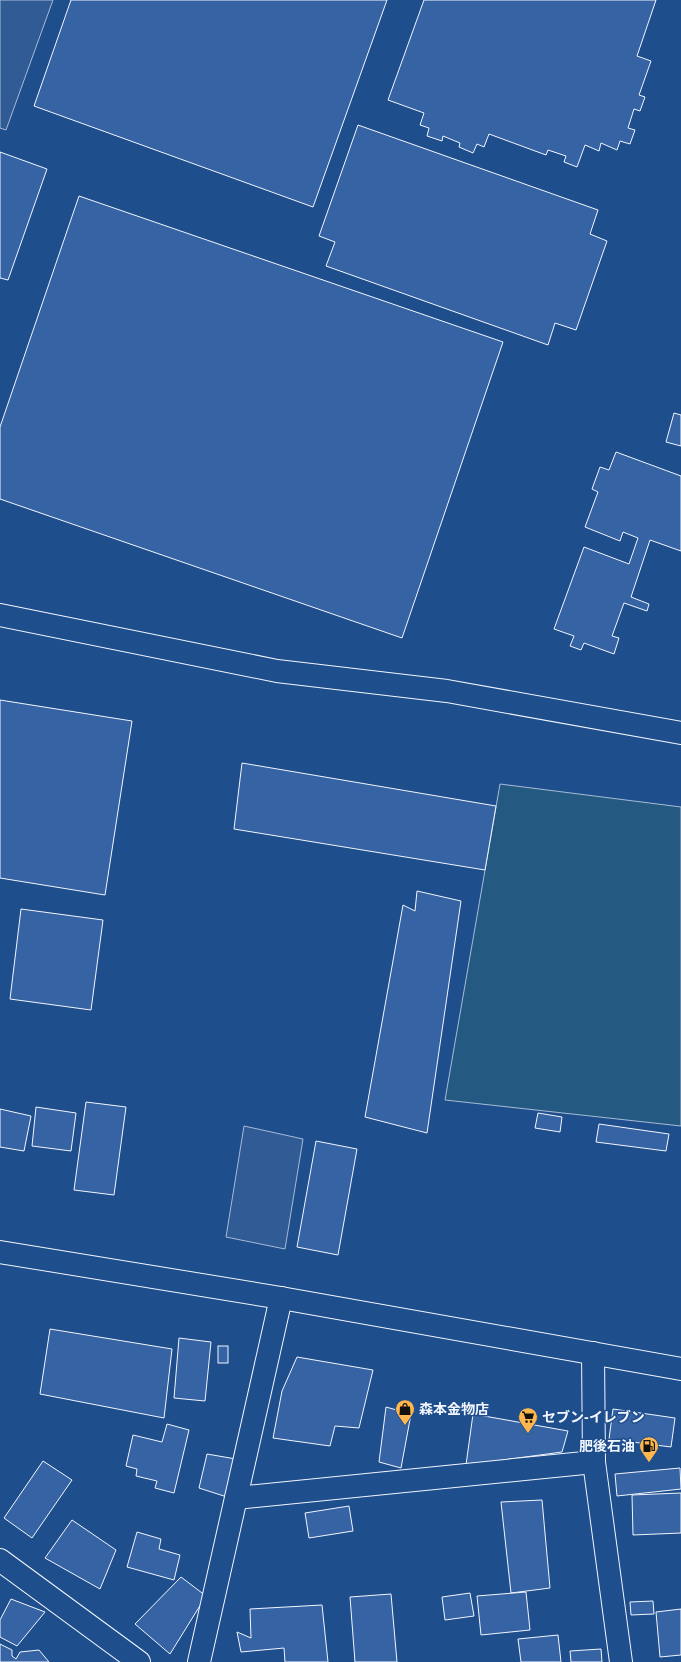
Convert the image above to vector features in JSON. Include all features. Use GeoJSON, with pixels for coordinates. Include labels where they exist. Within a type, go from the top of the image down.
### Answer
{"type":"FeatureCollection","features":[{"type":"Feature","properties":{"kind":"street"},"geometry":{"type":"LineString","coordinates":[[0,615],[276,671],[447,691],[681,733]]}},
{"type":"Feature","properties":{"kind":"street"},"geometry":{"type":"LineString","coordinates":[[0,1252],[281,1298],[681,1369]]}},
{"type":"Feature","properties":{"kind":"street"},"geometry":{"type":"LineString","coordinates":[[199,1662],[281,1298]]}},
{"type":"Feature","properties":{"kind":"street"},"geometry":{"type":"LineString","coordinates":[[592,1353],[594,1462],[621,1662]]}},
{"type":"Feature","properties":{"kind":"street"},"geometry":{"type":"LineString","coordinates":[[236,1498],[594,1462]]}},
{"type":"Feature","properties":{"kind":"street"},"geometry":{"type":"LineString","coordinates":[[0,1560],[139,1662]]}},
{"type":"Feature","properties":{"kind":"shaded area"},"geometry":{"type":"Polygon","coordinates":[[[0,0],[53,0],[6,130],[0,128],[0,0]]]}},
{"type":"Feature","properties":{"kind":"shaded area"},"geometry":{"type":"Polygon","coordinates":[[[500,784],[681,807],[681,1126],[445,1100],[500,784]]]}},
{"type":"Feature","properties":{"kind":"shaded area"},"geometry":{"type":"Polygon","coordinates":[[[244,1126],[303,1139],[285,1249],[226,1237],[244,1126]]]}},
{"type":"Feature","properties":{"kind":"building"},"geometry":{"type":"Polygon","coordinates":[[[71,0],[387,0],[313,207],[34,106],[71,0]]]}},
{"type":"Feature","properties":{"kind":"building"},"geometry":{"type":"Polygon","coordinates":[[[424,0],[656,0],[637,56],[651,61],[639,95],[645,97],[640,111],[634,109],[628,128],[635,130],[630,144],[620,141],[617,150],[601,143],[599,151],[585,145],[577,167],[564,162],[566,156],[548,150],[546,155],[489,134],[484,147],[477,144],[473,153],[459,147],[460,143],[443,136],[442,141],[427,136],[429,128],[420,125],[424,113],[388,100],[424,0]]]}},
{"type":"Feature","properties":{"kind":"building"},"geometry":{"type":"Polygon","coordinates":[[[358,125],[598,210],[590,234],[607,241],[576,330],[555,323],[548,345],[326,266],[335,242],[319,236],[358,125]]]}},
{"type":"Feature","properties":{"kind":"building"},"geometry":{"type":"Polygon","coordinates":[[[0,152],[47,169],[8,280],[0,278],[0,152]]]}},
{"type":"Feature","properties":{"kind":"building"},"geometry":{"type":"Polygon","coordinates":[[[79,196],[503,342],[402,638],[0,499],[0,427],[79,196]]]}},
{"type":"Feature","properties":{"kind":"building"},"geometry":{"type":"Polygon","coordinates":[[[674,413],[681,415],[681,446],[666,442],[674,413]]]}},
{"type":"Feature","properties":{"kind":"building"},"geometry":{"type":"Polygon","coordinates":[[[616,452],[681,476],[681,551],[650,540],[631,597],[649,604],[647,611],[624,603],[612,636],[619,638],[614,654],[584,643],[581,650],[570,646],[574,636],[554,629],[584,547],[629,564],[638,538],[623,532],[620,541],[585,527],[598,492],[592,489],[600,467],[609,470],[616,452]]]}},
{"type":"Feature","properties":{"kind":"building"},"geometry":{"type":"Polygon","coordinates":[[[0,700],[132,721],[105,895],[0,878],[0,700]]]}},
{"type":"Feature","properties":{"kind":"building"},"geometry":{"type":"Polygon","coordinates":[[[242,763],[496,806],[485,870],[234,829],[242,763]]]}},
{"type":"Feature","properties":{"kind":"building"},"geometry":{"type":"Polygon","coordinates":[[[417,891],[461,901],[427,1133],[365,1117],[403,905],[415,911],[417,891]]]}},
{"type":"Feature","properties":{"kind":"building"},"geometry":{"type":"Polygon","coordinates":[[[21,909],[103,920],[91,1010],[10,999],[21,909]]]}},
{"type":"Feature","properties":{"kind":"building"},"geometry":{"type":"Polygon","coordinates":[[[86,1102],[126,1107],[114,1195],[74,1190],[86,1102]]]}},
{"type":"Feature","properties":{"kind":"building"},"geometry":{"type":"Polygon","coordinates":[[[36,1107],[76,1113],[71,1151],[32,1146],[36,1107]]]}},
{"type":"Feature","properties":{"kind":"building"},"geometry":{"type":"Polygon","coordinates":[[[0,1109],[31,1116],[24,1151],[0,1147],[0,1109]]]}},
{"type":"Feature","properties":{"kind":"building"},"geometry":{"type":"Polygon","coordinates":[[[538,1113],[562,1117],[560,1132],[535,1128],[538,1113]]]}},
{"type":"Feature","properties":{"kind":"building"},"geometry":{"type":"Polygon","coordinates":[[[599,1124],[669,1134],[666,1151],[596,1142],[599,1124]]]}},
{"type":"Feature","properties":{"kind":"building"},"geometry":{"type":"Polygon","coordinates":[[[316,1141],[357,1149],[338,1255],[297,1247],[316,1141]]]}},
{"type":"Feature","properties":{"kind":"building"},"geometry":{"type":"Polygon","coordinates":[[[50,1329],[172,1349],[164,1418],[40,1394],[50,1329]]]}},
{"type":"Feature","properties":{"kind":"building"},"geometry":{"type":"Polygon","coordinates":[[[179,1338],[211,1342],[205,1401],[174,1398],[179,1338]]]}},
{"type":"Feature","properties":{"kind":"building"},"geometry":{"type":"Polygon","coordinates":[[[218,1346],[228,1346],[228,1363],[218,1363],[218,1346]]]}},
{"type":"Feature","properties":{"kind":"building"},"geometry":{"type":"Polygon","coordinates":[[[297,1357],[373,1370],[359,1428],[335,1426],[330,1446],[273,1438],[282,1391],[297,1357]]]}},
{"type":"Feature","properties":{"kind":"building"},"geometry":{"type":"Polygon","coordinates":[[[386,1407],[411,1414],[401,1468],[379,1462],[386,1407]]]}},
{"type":"Feature","properties":{"kind":"building"},"geometry":{"type":"Polygon","coordinates":[[[613,1409],[675,1418],[671,1447],[609,1439],[613,1409]]]}},
{"type":"Feature","properties":{"kind":"building"},"geometry":{"type":"Polygon","coordinates":[[[473,1414],[568,1431],[562,1452],[466,1465],[473,1414]]]}},
{"type":"Feature","properties":{"kind":"building"},"geometry":{"type":"Polygon","coordinates":[[[167,1424],[189,1430],[174,1493],[155,1488],[157,1481],[136,1476],[137,1469],[126,1466],[133,1435],[162,1442],[167,1424]]]}},
{"type":"Feature","properties":{"kind":"building"},"geometry":{"type":"Polygon","coordinates":[[[207,1454],[236,1459],[227,1497],[199,1488],[207,1454]]]}},
{"type":"Feature","properties":{"kind":"building"},"geometry":{"type":"Polygon","coordinates":[[[43,1461],[72,1480],[32,1538],[4,1518],[43,1461]]]}},
{"type":"Feature","properties":{"kind":"building"},"geometry":{"type":"Polygon","coordinates":[[[680,1468],[681,1489],[617,1496],[615,1474],[680,1468]]]}},
{"type":"Feature","properties":{"kind":"building"},"geometry":{"type":"Polygon","coordinates":[[[681,1493],[681,1533],[633,1535],[632,1495],[681,1493]]]}},
{"type":"Feature","properties":{"kind":"building"},"geometry":{"type":"Polygon","coordinates":[[[542,1500],[550,1588],[511,1593],[501,1502],[542,1500]]]}},
{"type":"Feature","properties":{"kind":"building"},"geometry":{"type":"Polygon","coordinates":[[[349,1506],[353,1531],[309,1538],[305,1513],[349,1506]]]}},
{"type":"Feature","properties":{"kind":"building"},"geometry":{"type":"Polygon","coordinates":[[[72,1520],[116,1550],[100,1589],[45,1558],[72,1520]]]}},
{"type":"Feature","properties":{"kind":"building"},"geometry":{"type":"Polygon","coordinates":[[[137,1532],[161,1539],[159,1549],[180,1555],[174,1580],[127,1567],[137,1532]]]}},
{"type":"Feature","properties":{"kind":"building"},"geometry":{"type":"Polygon","coordinates":[[[181,1577],[206,1596],[170,1654],[135,1624],[181,1577]]]}},
{"type":"Feature","properties":{"kind":"building"},"geometry":{"type":"Polygon","coordinates":[[[526,1592],[530,1630],[481,1635],[477,1596],[526,1592]]]}},
{"type":"Feature","properties":{"kind":"building"},"geometry":{"type":"Polygon","coordinates":[[[470,1593],[474,1616],[445,1620],[442,1597],[470,1593]]]}},
{"type":"Feature","properties":{"kind":"building"},"geometry":{"type":"Polygon","coordinates":[[[391,1594],[397,1662],[355,1662],[350,1597],[391,1594]]]}},
{"type":"Feature","properties":{"kind":"building"},"geometry":{"type":"Polygon","coordinates":[[[11,1599],[45,1612],[17,1646],[0,1637],[0,1620],[11,1599]]]}},
{"type":"Feature","properties":{"kind":"building"},"geometry":{"type":"Polygon","coordinates":[[[653,1601],[654,1614],[631,1615],[630,1602],[653,1601]]]}},
{"type":"Feature","properties":{"kind":"building"},"geometry":{"type":"Polygon","coordinates":[[[322,1605],[328,1662],[285,1662],[284,1648],[241,1652],[237,1632],[251,1638],[250,1609],[322,1605]]]}},
{"type":"Feature","properties":{"kind":"building"},"geometry":{"type":"Polygon","coordinates":[[[681,1609],[681,1655],[660,1657],[656,1612],[681,1609]]]}},
{"type":"Feature","properties":{"kind":"building"},"geometry":{"type":"Polygon","coordinates":[[[558,1635],[561,1662],[521,1662],[518,1639],[558,1635]]]}},
{"type":"Feature","properties":{"kind":"building"},"geometry":{"type":"Polygon","coordinates":[[[0,1644],[12,1650],[12,1656],[16,1659],[20,1652],[39,1650],[49,1662],[0,1662],[0,1644]]]}},
{"type":"Feature","properties":{"kind":"building"},"geometry":{"type":"Polygon","coordinates":[[[601,1649],[602,1662],[571,1662],[570,1651],[601,1649]]]}},
{"type":"Feature","properties":{"kind":"place","name":"森本金物店"},"geometry":{"type":"Point","coordinates":[405,1426]}},
{"type":"Feature","properties":{"kind":"place","name":"セブン-イレブン"},"geometry":{"type":"Point","coordinates":[528,1434]}},
{"type":"Feature","properties":{"kind":"place","name":"肥後石油"},"geometry":{"type":"Point","coordinates":[649,1463]}}]}
